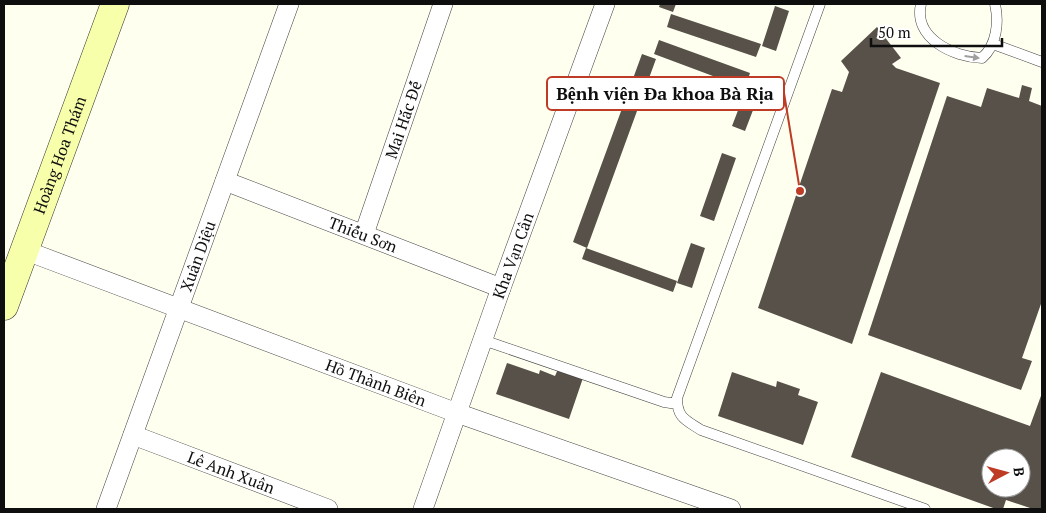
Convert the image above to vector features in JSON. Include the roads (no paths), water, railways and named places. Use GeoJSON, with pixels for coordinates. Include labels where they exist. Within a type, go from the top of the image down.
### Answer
{"type":"FeatureCollection","features":[{"type":"Feature","properties":{"kind":"street","name":"Hoàng Hoa Thám"},"geometry":{"type":"LineString","coordinates":[[4,306],[115,4]]}},
{"type":"Feature","properties":{"kind":"street","name":"Xuân Diệu"},"geometry":{"type":"LineString","coordinates":[[106,509],[289,4]]}},
{"type":"Feature","properties":{"kind":"street","name":"Mai Hắc Đế"},"geometry":{"type":"LineString","coordinates":[[364,234],[443,4]]}},
{"type":"Feature","properties":{"kind":"street","name":"Kha Vạn Cân"},"geometry":{"type":"LineString","coordinates":[[423,509],[501,288],[605,4]]}},
{"type":"Feature","properties":{"kind":"street","name":"Thiếu Sơn"},"geometry":{"type":"LineString","coordinates":[[225,181],[501,288]]}},
{"type":"Feature","properties":{"kind":"street","name":"Hồ Thành Biên"},"geometry":{"type":"LineString","coordinates":[[24,250],[457,413],[730,509]]}},
{"type":"Feature","properties":{"kind":"street","name":"Lê Anh Xuân"},"geometry":{"type":"LineString","coordinates":[[133,435],[328,509]]}},
{"type":"Feature","properties":{"kind":"lane"},"geometry":{"type":"LineString","coordinates":[[820,4],[680,388],[677,398],[678,410],[701,430],[925,509]]}},
{"type":"Feature","properties":{"kind":"lane"},"geometry":{"type":"LineString","coordinates":[[921,4],[921,22],[927,34],[937,44],[947,50],[968,58],[982,58],[988,53],[993,44],[997,18],[995,4]]}},
{"type":"Feature","properties":{"kind":"lane"},"geometry":{"type":"LineString","coordinates":[[993,44],[1042,62]]}},
{"type":"Feature","properties":{"kind":"lane"},"geometry":{"type":"LineString","coordinates":[[483,340],[664,402],[677,404]]}},
{"type":"Feature","properties":{"kind":"place","name":"Bệnh viện Đa khoa Bà Rịa"},"geometry":{"type":"Point","coordinates":[800,191]}}]}
